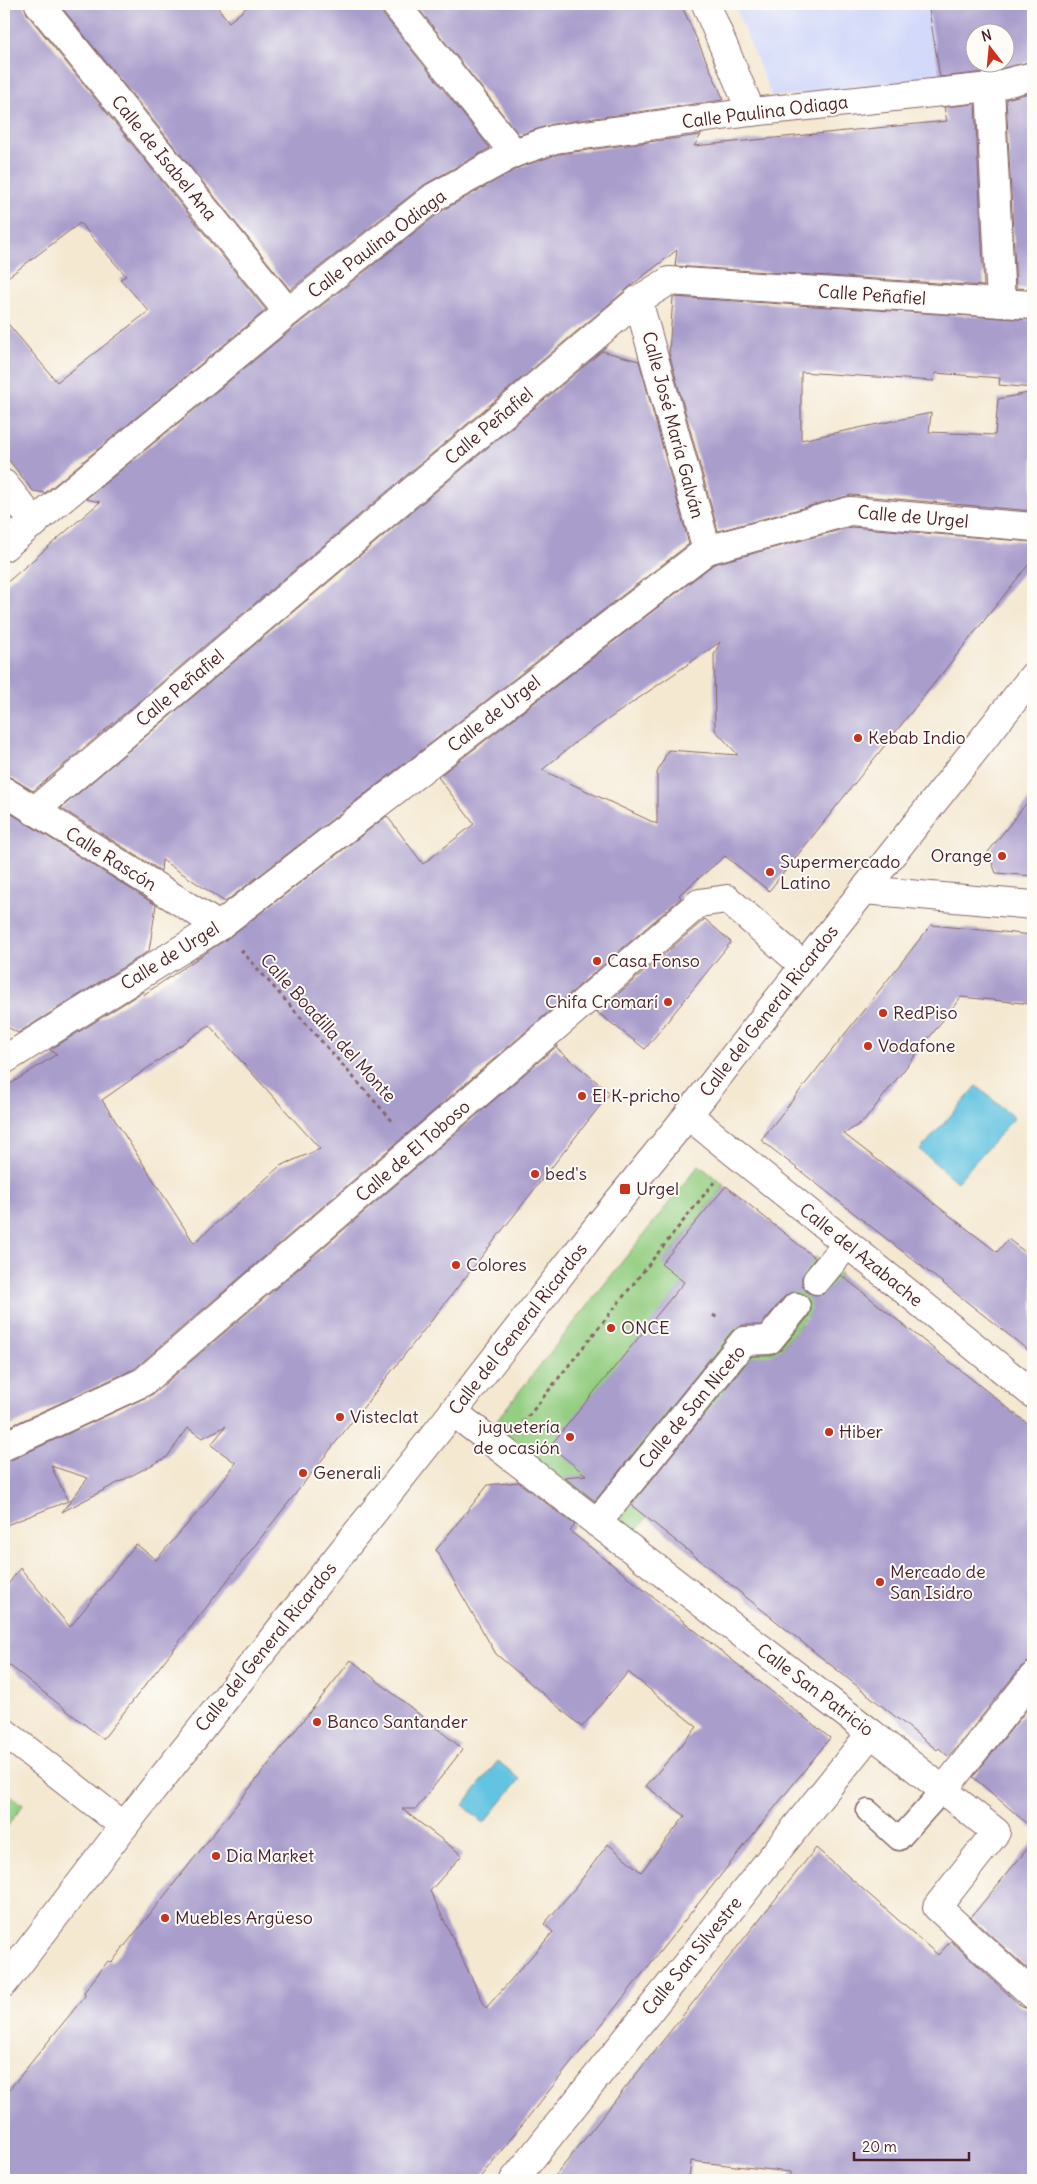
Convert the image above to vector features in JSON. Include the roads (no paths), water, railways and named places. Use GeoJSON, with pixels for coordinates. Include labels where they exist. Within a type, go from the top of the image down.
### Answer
{"type":"FeatureCollection","features":[{"type":"Feature","properties":{"kind":"street","name":"Calle de Isabel Ana"},"geometry":{"type":"LineString","coordinates":[[39,4],[288,312]]}},
{"type":"Feature","properties":{"kind":"street"},"geometry":{"type":"LineString","coordinates":[[395,4],[514,153]]}},
{"type":"Feature","properties":{"kind":"street"},"geometry":{"type":"LineString","coordinates":[[706,4],[751,112]]}},
{"type":"Feature","properties":{"kind":"street","name":"Calle Paulina Odiaga"},"geometry":{"type":"LineString","coordinates":[[4,547],[288,312],[434,197],[514,153],[555,139],[751,112],[990,87],[1033,76]]}},
{"type":"Feature","properties":{"kind":"street"},"geometry":{"type":"LineString","coordinates":[[990,87],[1001,303]]}},
{"type":"Feature","properties":{"kind":"street","name":"Calle Peñafiel"},"geometry":{"type":"LineString","coordinates":[[34,811],[638,300],[669,281],[1033,305]]}},
{"type":"Feature","properties":{"kind":"street","name":"Calle José María Galván"},"geometry":{"type":"LineString","coordinates":[[638,300],[707,550]]}},
{"type":"Feature","properties":{"kind":"street"},"geometry":{"type":"LineString","coordinates":[[4,484],[35,523]]}},
{"type":"Feature","properties":{"kind":"street","name":"Calle de Urgel"},"geometry":{"type":"LineString","coordinates":[[6,1056],[219,926],[707,550],[850,511],[1033,527]]}},
{"type":"Feature","properties":{"kind":"street","name":"Calle del General Ricardos"},"geometry":{"type":"LineString","coordinates":[[4,1983],[124,1826],[453,1412],[598,1226],[688,1115],[1033,676]]}},
{"type":"Feature","properties":{"kind":"street","name":"Calle Rascón"},"geometry":{"type":"LineString","coordinates":[[4,791],[219,926]]}},
{"type":"Feature","properties":{"kind":"street"},"geometry":{"type":"LineString","coordinates":[[864,890],[1033,905]]}},
{"type":"Feature","properties":{"kind":"street","name":"Calle de El Toboso"},"geometry":{"type":"LineString","coordinates":[[4,1446],[143,1382],[417,1148],[699,903],[727,899],[804,966]]}},
{"type":"Feature","properties":{"kind":"street","name":"Calle del Azabache"},"geometry":{"type":"LineString","coordinates":[[688,1115],[1033,1394]]}},
{"type":"Feature","properties":{"kind":"street"},"geometry":{"type":"LineString","coordinates":[[817,1280],[847,1244]]}},
{"type":"Feature","properties":{"kind":"street","name":"Calle de San Niceto"},"geometry":{"type":"LineString","coordinates":[[597,1523],[744,1341],[769,1340],[796,1307]]}},
{"type":"Feature","properties":{"kind":"street","name":"Calle San Patricio"},"geometry":{"type":"LineString","coordinates":[[453,1412],[944,1789],[996,1832],[937,1906],[1033,1996]]}},
{"type":"Feature","properties":{"kind":"street"},"geometry":{"type":"LineString","coordinates":[[944,1789],[1033,1676]]}},
{"type":"Feature","properties":{"kind":"street"},"geometry":{"type":"LineString","coordinates":[[4,1732],[124,1826]]}},
{"type":"Feature","properties":{"kind":"street","name":"Calle San Silvestre"},"geometry":{"type":"LineString","coordinates":[[514,2180],[871,1733]]}},
{"type":"Feature","properties":{"kind":"lane"},"geometry":{"type":"LineString","coordinates":[[868,1811],[899,1839],[944,1789]]}},
{"type":"Feature","properties":{"kind":"water"},"geometry":{"type":"Polygon","coordinates":[[[977,1086],[1014,1118],[957,1182],[920,1150],[977,1086]]]}},
{"type":"Feature","properties":{"kind":"water"},"geometry":{"type":"Polygon","coordinates":[[[498,1761],[520,1779],[484,1823],[463,1805],[498,1761]]]}},
{"type":"Feature","properties":{"kind":"place","name":"Kebab Indio"},"geometry":{"type":"Point","coordinates":[858,738]}},
{"type":"Feature","properties":{"kind":"place","name":"Orange"},"geometry":{"type":"Point","coordinates":[1002,856]}},
{"type":"Feature","properties":{"kind":"place","name":"Supermercado Latino"},"geometry":{"type":"Point","coordinates":[770,872]}},
{"type":"Feature","properties":{"kind":"place","name":"Casa Fonso"},"geometry":{"type":"Point","coordinates":[597,961]}},
{"type":"Feature","properties":{"kind":"place","name":"Chifa Cromarí"},"geometry":{"type":"Point","coordinates":[668,1002]}},
{"type":"Feature","properties":{"kind":"place","name":"RedPiso"},"geometry":{"type":"Point","coordinates":[883,1013]}},
{"type":"Feature","properties":{"kind":"place","name":"Vodafone"},"geometry":{"type":"Point","coordinates":[868,1046]}},
{"type":"Feature","properties":{"kind":"place","name":"El K-pricho"},"geometry":{"type":"Point","coordinates":[582,1096]}},
{"type":"Feature","properties":{"kind":"place","name":"bed's"},"geometry":{"type":"Point","coordinates":[535,1174]}},
{"type":"Feature","properties":{"kind":"place","name":"Urgel"},"geometry":{"type":"Point","coordinates":[625,1189]}},
{"type":"Feature","properties":{"kind":"place","name":"Colores"},"geometry":{"type":"Point","coordinates":[456,1265]}},
{"type":"Feature","properties":{"kind":"place","name":"ONCE"},"geometry":{"type":"Point","coordinates":[611,1328]}},
{"type":"Feature","properties":{"kind":"place","name":"Visteclat"},"geometry":{"type":"Point","coordinates":[340,1417]}},
{"type":"Feature","properties":{"kind":"place","name":"Hiber"},"geometry":{"type":"Point","coordinates":[829,1432]}},
{"type":"Feature","properties":{"kind":"place","name":"juguetería de ocasión"},"geometry":{"type":"Point","coordinates":[570,1437]}},
{"type":"Feature","properties":{"kind":"place","name":"Generali"},"geometry":{"type":"Point","coordinates":[303,1473]}},
{"type":"Feature","properties":{"kind":"place","name":"Mercado de San Isidro"},"geometry":{"type":"Point","coordinates":[880,1582]}},
{"type":"Feature","properties":{"kind":"place","name":"Banco Santander"},"geometry":{"type":"Point","coordinates":[317,1722]}},
{"type":"Feature","properties":{"kind":"place","name":"Dia Market"},"geometry":{"type":"Point","coordinates":[216,1856]}},
{"type":"Feature","properties":{"kind":"place","name":"Muebles Argüeso"},"geometry":{"type":"Point","coordinates":[165,1918]}}]}
